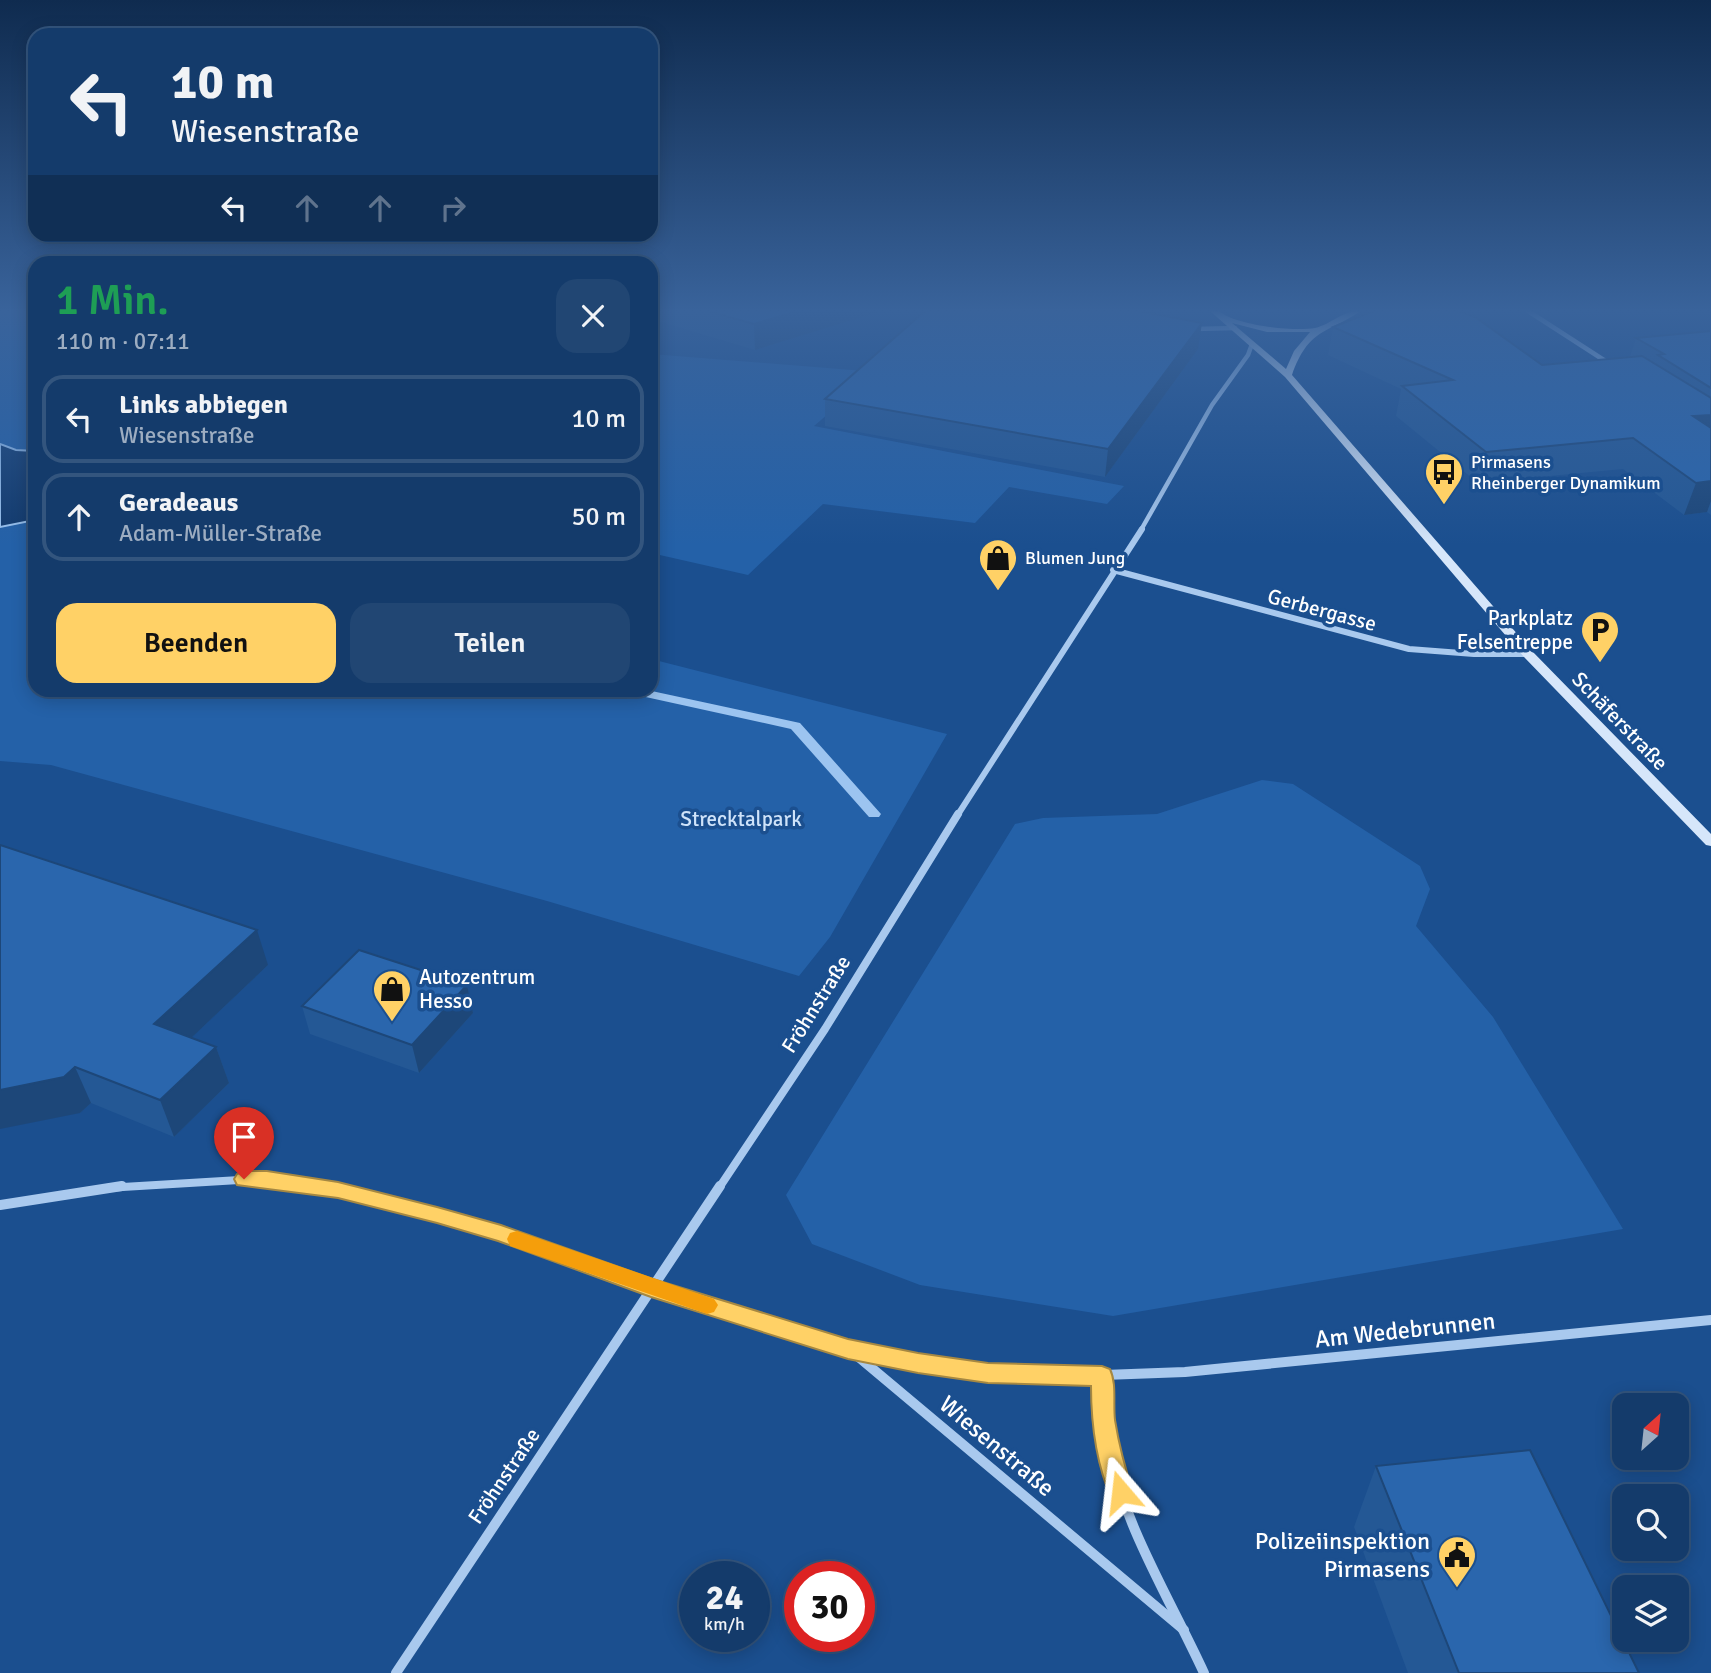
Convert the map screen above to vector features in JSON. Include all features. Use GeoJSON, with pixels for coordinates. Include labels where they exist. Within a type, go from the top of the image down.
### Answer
{"type":"FeatureCollection","features":[{"type":"Feature","properties":{"kind":"main road","name":"Schäferstraße"},"geometry":{"type":"LineString","coordinates":[[1300,389],[1528,654],[1711,842]]}},
{"type":"Feature","properties":{"kind":"street","name":"Fröhnstraße"},"geometry":{"type":"LineString","coordinates":[[396,1673],[825,1029],[1113,570],[1156,507],[1223,389]]}},
{"type":"Feature","properties":{"kind":"street","name":"Gerbergasse"},"geometry":{"type":"LineString","coordinates":[[1113,570],[1409,649],[1474,654],[1528,654]]}},
{"type":"Feature","properties":{"kind":"street","name":"Wiesenstraße"},"geometry":{"type":"LineString","coordinates":[[0,1205],[74,1190],[178,1181],[267,1179],[338,1190],[501,1234],[651,1288],[848,1349],[988,1373],[1102,1376],[1103,1417],[1109,1454],[1126,1511],[1203,1673]]}},
{"type":"Feature","properties":{"kind":"street","name":"Am Wedebrunnen"},"geometry":{"type":"LineString","coordinates":[[1102,1376],[1194,1373],[1711,1320]]}},
{"type":"Feature","properties":{"kind":"street","name":"Wiesenstraße"},"geometry":{"type":"LineString","coordinates":[[848,1349],[1184,1630]]}},
{"type":"Feature","properties":{"kind":"green space","name":"Strecktalpark"},"geometry":{"type":"Polygon","coordinates":[[[0,389],[28,389],[28,697],[658,697],[658,661],[947,734],[830,937],[799,976],[547,901],[51,765],[0,761],[0,389]]]}},
{"type":"Feature","properties":{"kind":"green space"},"geometry":{"type":"Polygon","coordinates":[[[658,389],[857,389],[814,426],[1124,486],[1107,504],[1009,487],[975,523],[823,504],[748,575],[658,555],[658,389]]]}},
{"type":"Feature","properties":{"kind":"green space"},"geometry":{"type":"Polygon","coordinates":[[[1262,780],[1293,784],[1420,866],[1430,889],[1416,926],[1493,1017],[1623,1229],[1113,1316],[920,1285],[812,1244],[786,1195],[1015,824],[1043,818],[1157,814],[1262,780]]]}},
{"type":"Feature","properties":{"kind":"shaded area"},"geometry":{"type":"Polygon","coordinates":[[[0,444],[16,450],[28,451],[28,521],[0,527],[0,444]]]}},
{"type":"Feature","properties":{"kind":"building"},"geometry":{"type":"Polygon","coordinates":[[[836,389],[1153,389],[1108,449],[825,399],[836,389]]]}},
{"type":"Feature","properties":{"kind":"building"},"geometry":{"type":"Polygon","coordinates":[[[1406,389],[1696,389],[1711,398],[1711,415],[1693,416],[1711,428],[1711,481],[1696,483],[1633,438],[1486,452],[1406,389]]]}},
{"type":"Feature","properties":{"kind":"building"},"geometry":{"type":"Polygon","coordinates":[[[0,845],[257,930],[154,1024],[216,1047],[160,1100],[75,1067],[64,1077],[0,1090],[0,845]]]}},
{"type":"Feature","properties":{"kind":"building"},"geometry":{"type":"Polygon","coordinates":[[[359,950],[467,985],[412,1045],[302,1006],[359,950]]]}},
{"type":"Feature","properties":{"kind":"building"},"geometry":{"type":"Polygon","coordinates":[[[1530,1450],[1612,1618],[1612,1652],[1629,1652],[1639,1673],[1459,1673],[1376,1466],[1530,1450]]]}},
{"type":"Feature","properties":{"kind":"waterway"},"geometry":{"type":"LineString","coordinates":[[658,696],[795,726],[874,814]]}},
{"type":"Feature","properties":{"kind":"slow traffic"},"geometry":{"type":"LineString","coordinates":[[517,1239],[651,1288],[707,1305]]}},
{"type":"Feature","properties":{"kind":"place","name":"Pirmasens Rheinberger Dynamikum"},"geometry":{"type":"Point","coordinates":[1444,506]}},
{"type":"Feature","properties":{"kind":"place","name":"Blumen Jung"},"geometry":{"type":"Point","coordinates":[998,592]}},
{"type":"Feature","properties":{"kind":"place","name":"Parkplatz Felsentreppe"},"geometry":{"type":"Point","coordinates":[1600,664]}},
{"type":"Feature","properties":{"kind":"place","name":"Autozentrum Hesso"},"geometry":{"type":"Point","coordinates":[392,1023]}},
{"type":"Feature","properties":{"kind":"place","name":"Polizeiinspektion Pirmasens"},"geometry":{"type":"Point","coordinates":[1457,1589]}},
{"type":"Feature","properties":{"kind":"route"},"geometry":{"type":"LineString","coordinates":[[244,1179],[267,1179],[338,1190],[437,1215],[501,1234],[651,1288],[848,1349],[988,1373],[1102,1376],[1103,1417],[1109,1454],[1121,1492]]}}]}
